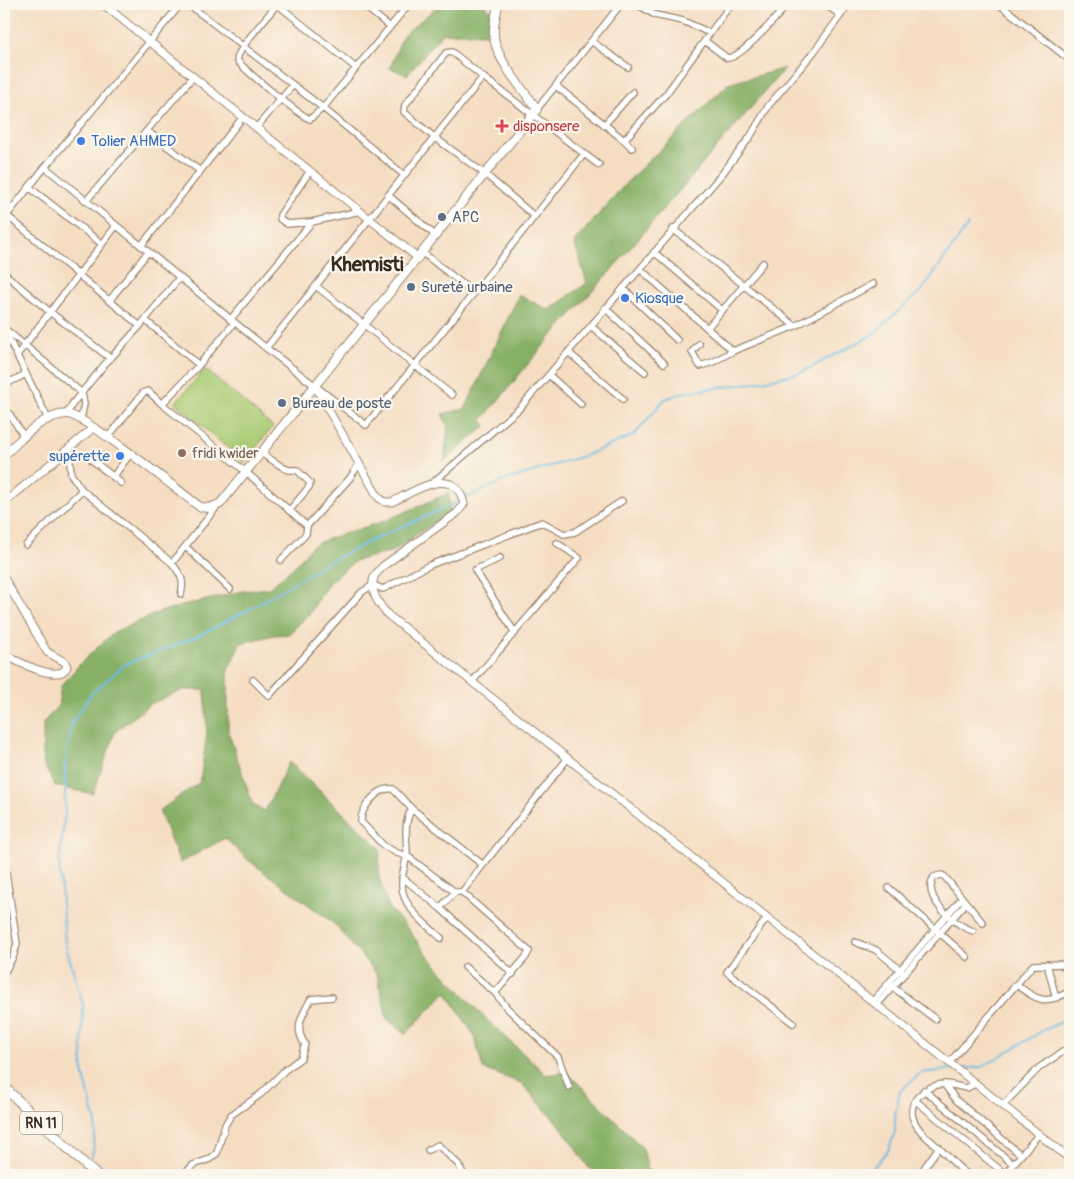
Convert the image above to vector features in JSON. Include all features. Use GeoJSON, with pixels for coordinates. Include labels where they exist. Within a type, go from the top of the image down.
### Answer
{"type":"FeatureCollection","features":[{"type":"Feature","properties":{"kind":"main road"},"geometry":{"type":"LineString","coordinates":[[4,456],[38,424],[67,413],[81,419],[108,437],[200,507],[209,508],[220,504],[535,112],[496,46],[494,28],[498,4]]}},
{"type":"Feature","properties":{"kind":"main road","name":"RN 11"},"geometry":{"type":"LineString","coordinates":[[4,1087],[92,1172]]}},
{"type":"Feature","properties":{"kind":"street"},"geometry":{"type":"LineString","coordinates":[[103,4],[369,219],[474,293]]}},
{"type":"Feature","properties":{"kind":"street"},"geometry":{"type":"LineString","coordinates":[[181,4],[5,216],[109,301],[199,365]]}},
{"type":"Feature","properties":{"kind":"street"},"geometry":{"type":"LineString","coordinates":[[188,4],[323,108],[404,175]]}},
{"type":"Feature","properties":{"kind":"street"},"geometry":{"type":"LineString","coordinates":[[356,68],[277,4],[243,46],[237,57],[238,62],[281,99],[308,119],[312,118],[323,108],[409,4]]}},
{"type":"Feature","properties":{"kind":"street"},"geometry":{"type":"LineString","coordinates":[[362,4],[390,26]]}},
{"type":"Feature","properties":{"kind":"street"},"geometry":{"type":"LineString","coordinates":[[535,112],[621,4]]}},
{"type":"Feature","properties":{"kind":"street"},"geometry":{"type":"LineString","coordinates":[[637,4],[655,15],[683,21],[710,33]]}},
{"type":"Feature","properties":{"kind":"street"},"geometry":{"type":"LineString","coordinates":[[624,140],[666,94],[731,4]]}},
{"type":"Feature","properties":{"kind":"street"},"geometry":{"type":"LineString","coordinates":[[705,41],[727,58],[734,57],[766,30],[788,4]]}},
{"type":"Feature","properties":{"kind":"street"},"geometry":{"type":"LineString","coordinates":[[826,4],[840,15]]}},
{"type":"Feature","properties":{"kind":"street"},"geometry":{"type":"LineString","coordinates":[[315,386],[378,497],[385,502],[392,502],[430,484],[520,408],[549,375],[722,174],[750,137],[769,105],[813,53],[849,4]]}},
{"type":"Feature","properties":{"kind":"street"},"geometry":{"type":"LineString","coordinates":[[999,4],[1070,60]]}},
{"type":"Feature","properties":{"kind":"street"},"geometry":{"type":"LineString","coordinates":[[591,41],[628,68]]}},
{"type":"Feature","properties":{"kind":"street"},"geometry":{"type":"LineString","coordinates":[[534,216],[485,174],[406,115],[404,105],[444,55],[452,52],[483,77],[535,112],[584,154],[599,164]]}},
{"type":"Feature","properties":{"kind":"street"},"geometry":{"type":"LineString","coordinates":[[86,201],[193,77]]}},
{"type":"Feature","properties":{"kind":"street"},"geometry":{"type":"LineString","coordinates":[[266,348],[483,77]]}},
{"type":"Feature","properties":{"kind":"street"},"geometry":{"type":"LineString","coordinates":[[256,128],[293,85]]}},
{"type":"Feature","properties":{"kind":"street"},"geometry":{"type":"LineString","coordinates":[[556,86],[632,148]]}},
{"type":"Feature","properties":{"kind":"street"},"geometry":{"type":"LineString","coordinates":[[604,125],[633,92]]}},
{"type":"Feature","properties":{"kind":"street"},"geometry":{"type":"LineString","coordinates":[[141,246],[243,117]]}},
{"type":"Feature","properties":{"kind":"street"},"geometry":{"type":"LineString","coordinates":[[147,131],[200,171]]}},
{"type":"Feature","properties":{"kind":"street"},"geometry":{"type":"LineString","coordinates":[[45,167],[232,322],[366,425],[584,154]]}},
{"type":"Feature","properties":{"kind":"street"},"geometry":{"type":"LineString","coordinates":[[310,171],[284,208],[280,215],[280,220],[287,224],[312,222],[360,211]]}},
{"type":"Feature","properties":{"kind":"street"},"geometry":{"type":"LineString","coordinates":[[29,187],[102,244]]}},
{"type":"Feature","properties":{"kind":"street"},"geometry":{"type":"LineString","coordinates":[[388,195],[436,236]]}},
{"type":"Feature","properties":{"kind":"street"},"geometry":{"type":"LineString","coordinates":[[162,404],[199,365],[312,222]]}},
{"type":"Feature","properties":{"kind":"street"},"geometry":{"type":"LineString","coordinates":[[17,355],[116,226]]}},
{"type":"Feature","properties":{"kind":"street"},"geometry":{"type":"LineString","coordinates":[[673,229],[795,326]]}},
{"type":"Feature","properties":{"kind":"street"},"geometry":{"type":"LineString","coordinates":[[109,301],[148,252]]}},
{"type":"Feature","properties":{"kind":"street"},"geometry":{"type":"LineString","coordinates":[[654,252],[722,310]]}},
{"type":"Feature","properties":{"kind":"street"},"geometry":{"type":"LineString","coordinates":[[708,327],[764,263]]}},
{"type":"Feature","properties":{"kind":"street"},"geometry":{"type":"LineString","coordinates":[[640,269],[734,351]]}},
{"type":"Feature","properties":{"kind":"street"},"geometry":{"type":"LineString","coordinates":[[4,273],[50,312],[110,358],[108,362]]}},
{"type":"Feature","properties":{"kind":"street"},"geometry":{"type":"LineString","coordinates":[[67,413],[73,403],[179,278]]}},
{"type":"Feature","properties":{"kind":"street"},"geometry":{"type":"LineString","coordinates":[[700,344],[692,352],[700,366],[795,326],[873,284]]}},
{"type":"Feature","properties":{"kind":"street"},"geometry":{"type":"LineString","coordinates":[[316,286],[452,395]]}},
{"type":"Feature","properties":{"kind":"street"},"geometry":{"type":"LineString","coordinates":[[623,288],[677,340]]}},
{"type":"Feature","properties":{"kind":"street"},"geometry":{"type":"LineString","coordinates":[[605,308],[664,363]]}},
{"type":"Feature","properties":{"kind":"street"},"geometry":{"type":"LineString","coordinates":[[591,326],[645,372]]}},
{"type":"Feature","properties":{"kind":"street"},"geometry":{"type":"LineString","coordinates":[[4,328],[82,393],[84,404],[81,419]]}},
{"type":"Feature","properties":{"kind":"street"},"geometry":{"type":"LineString","coordinates":[[4,328],[48,419]]}},
{"type":"Feature","properties":{"kind":"street"},"geometry":{"type":"LineString","coordinates":[[568,352],[623,399]]}},
{"type":"Feature","properties":{"kind":"street"},"geometry":{"type":"LineString","coordinates":[[4,385],[26,374]]}},
{"type":"Feature","properties":{"kind":"street"},"geometry":{"type":"LineString","coordinates":[[549,375],[581,404]]}},
{"type":"Feature","properties":{"kind":"street"},"geometry":{"type":"LineString","coordinates":[[108,437],[143,393],[148,391],[246,472],[307,526]]}},
{"type":"Feature","properties":{"kind":"street"},"geometry":{"type":"LineString","coordinates":[[4,415],[9,412],[24,437]]}},
{"type":"Feature","properties":{"kind":"street"},"geometry":{"type":"LineString","coordinates":[[4,503],[94,428]]}},
{"type":"Feature","properties":{"kind":"street"},"geometry":{"type":"LineString","coordinates":[[69,450],[70,474],[82,490],[172,563],[184,584],[181,594]]}},
{"type":"Feature","properties":{"kind":"street"},"geometry":{"type":"LineString","coordinates":[[261,453],[284,468],[296,470],[310,483],[310,487],[289,511]]}},
{"type":"Feature","properties":{"kind":"street"},"geometry":{"type":"LineString","coordinates":[[113,477],[130,454]]}},
{"type":"Feature","properties":{"kind":"street"},"geometry":{"type":"LineString","coordinates":[[92,460],[121,483]]}},
{"type":"Feature","properties":{"kind":"street"},"geometry":{"type":"LineString","coordinates":[[281,560],[306,534],[307,526],[350,478],[359,464]]}},
{"type":"Feature","properties":{"kind":"street"},"geometry":{"type":"LineString","coordinates":[[430,484],[445,482],[455,486],[461,494],[464,504],[457,513],[383,566],[375,575],[373,585],[379,606],[1070,1159]]}},
{"type":"Feature","properties":{"kind":"street"},"geometry":{"type":"LineString","coordinates":[[26,545],[82,490]]}},
{"type":"Feature","properties":{"kind":"street"},"geometry":{"type":"LineString","coordinates":[[373,585],[383,589],[430,565],[542,522],[564,534],[574,532],[622,501]]}},
{"type":"Feature","properties":{"kind":"street"},"geometry":{"type":"LineString","coordinates":[[172,563],[220,504]]}},
{"type":"Feature","properties":{"kind":"street"},"geometry":{"type":"LineString","coordinates":[[472,682],[579,558],[557,543]]}},
{"type":"Feature","properties":{"kind":"street"},"geometry":{"type":"LineString","coordinates":[[186,547],[230,589]]}},
{"type":"Feature","properties":{"kind":"street"},"geometry":{"type":"LineString","coordinates":[[500,558],[474,570],[515,633]]}},
{"type":"Feature","properties":{"kind":"street"},"geometry":{"type":"LineString","coordinates":[[4,578],[47,652],[65,662],[67,667],[61,673],[48,673],[4,654]]}},
{"type":"Feature","properties":{"kind":"street"},"geometry":{"type":"LineString","coordinates":[[253,680],[269,696],[362,592],[373,585]]}},
{"type":"Feature","properties":{"kind":"street"},"geometry":{"type":"LineString","coordinates":[[462,892],[568,758]]}},
{"type":"Feature","properties":{"kind":"street"},"geometry":{"type":"LineString","coordinates":[[483,865],[412,808],[393,789],[380,791],[362,813],[361,822],[384,846],[407,856],[454,892],[462,892],[527,948],[528,954],[495,994]]}},
{"type":"Feature","properties":{"kind":"street"},"geometry":{"type":"LineString","coordinates":[[412,808],[406,822],[407,856],[402,877],[403,894],[412,909],[441,938]]}},
{"type":"Feature","properties":{"kind":"street"},"geometry":{"type":"LineString","coordinates":[[4,860],[17,944],[13,957],[4,972]]}},
{"type":"Feature","properties":{"kind":"street"},"geometry":{"type":"LineString","coordinates":[[973,931],[950,917],[932,897],[932,878],[937,875],[944,876],[983,923]]}},
{"type":"Feature","properties":{"kind":"street"},"geometry":{"type":"LineString","coordinates":[[402,877],[440,908],[513,974]]}},
{"type":"Feature","properties":{"kind":"street"},"geometry":{"type":"LineString","coordinates":[[889,888],[967,957]]}},
{"type":"Feature","properties":{"kind":"street"},"geometry":{"type":"LineString","coordinates":[[440,908],[454,892]]}},
{"type":"Feature","properties":{"kind":"street"},"geometry":{"type":"LineString","coordinates":[[950,917],[962,898]]}},
{"type":"Feature","properties":{"kind":"street"},"geometry":{"type":"LineString","coordinates":[[875,1003],[950,917],[966,903]]}},
{"type":"Feature","properties":{"kind":"street"},"geometry":{"type":"LineString","coordinates":[[767,918],[726,972],[793,1024]]}},
{"type":"Feature","properties":{"kind":"street"},"geometry":{"type":"LineString","coordinates":[[855,942],[876,950],[902,972]]}},
{"type":"Feature","properties":{"kind":"street"},"geometry":{"type":"LineString","coordinates":[[1047,964],[1056,998]]}},
{"type":"Feature","properties":{"kind":"street"},"geometry":{"type":"LineString","coordinates":[[952,1066],[1033,965],[1060,964],[1070,970]]}},
{"type":"Feature","properties":{"kind":"street"},"geometry":{"type":"LineString","coordinates":[[465,966],[558,1057],[562,1063],[569,1087]]}},
{"type":"Feature","properties":{"kind":"street"},"geometry":{"type":"LineString","coordinates":[[1017,984],[1037,999],[1056,998],[1070,991]]}},
{"type":"Feature","properties":{"kind":"street"},"geometry":{"type":"LineString","coordinates":[[890,986],[935,1019]]}},
{"type":"Feature","properties":{"kind":"street"},"geometry":{"type":"LineString","coordinates":[[184,1175],[192,1165],[210,1159],[217,1153],[231,1115],[261,1094],[285,1070],[301,1058],[305,1044],[300,1038],[299,1022],[312,999],[332,997]]}},
{"type":"Feature","properties":{"kind":"street"},"geometry":{"type":"LineString","coordinates":[[1003,1105],[1040,1067],[1070,1047]]}},
{"type":"Feature","properties":{"kind":"street"},"geometry":{"type":"LineString","coordinates":[[968,1175],[960,1173],[914,1123],[913,1110],[916,1100],[924,1090],[932,1086],[954,1084],[967,1088],[976,1083]]}},
{"type":"Feature","properties":{"kind":"street"},"geometry":{"type":"LineString","coordinates":[[944,1084],[956,1100],[1022,1155]]}},
{"type":"Feature","properties":{"kind":"street"},"geometry":{"type":"LineString","coordinates":[[924,1090],[1013,1164]]}},
{"type":"Feature","properties":{"kind":"street"},"geometry":{"type":"LineString","coordinates":[[916,1100],[1004,1175],[1039,1134]]}},
{"type":"Feature","properties":{"kind":"street"},"geometry":{"type":"LineString","coordinates":[[428,1150],[438,1145],[458,1164],[464,1175]]}},
{"type":"Feature","properties":{"kind":"street"},"geometry":{"type":"LineString","coordinates":[[924,1175],[922,1171],[938,1148]]}},
{"type":"Feature","properties":{"kind":"green space"},"geometry":{"type":"Polygon","coordinates":[[[441,4],[483,4],[492,11],[487,34],[442,33],[407,75],[390,68],[403,35],[441,4]]]}},
{"type":"Feature","properties":{"kind":"green space"},"geometry":{"type":"Polygon","coordinates":[[[785,68],[608,274],[549,339],[482,420],[486,426],[444,461],[448,427],[442,414],[465,409],[519,295],[549,310],[587,283],[574,242],[629,180],[728,84],[785,68]]]}},
{"type":"Feature","properties":{"kind":"green space"},"geometry":{"type":"Polygon","coordinates":[[[205,369],[273,427],[244,462],[175,403],[205,369]]]}},
{"type":"Feature","properties":{"kind":"green space"},"geometry":{"type":"Polygon","coordinates":[[[449,493],[450,511],[393,551],[355,561],[329,582],[310,613],[289,634],[274,635],[241,643],[228,670],[228,731],[253,805],[265,811],[289,762],[380,848],[379,878],[389,908],[430,958],[483,1016],[546,1075],[567,1072],[643,1148],[649,1175],[598,1175],[589,1168],[561,1127],[521,1083],[483,1069],[474,1035],[446,992],[406,1034],[387,1019],[377,974],[332,922],[248,860],[225,838],[180,863],[159,811],[200,782],[207,733],[205,690],[183,690],[150,704],[115,732],[93,794],[55,786],[43,763],[43,723],[58,706],[61,686],[80,664],[114,632],[162,611],[243,591],[269,588],[293,568],[311,547],[319,542],[387,520],[449,493]]]}},
{"type":"Feature","properties":{"kind":"waterway"},"geometry":{"type":"LineString","coordinates":[[464,499],[503,481],[587,455],[634,435],[665,399],[685,392],[753,383],[800,373],[872,335],[923,289],[968,225]]}},
{"type":"Feature","properties":{"kind":"waterway"},"geometry":{"type":"LineString","coordinates":[[88,1164],[93,1152],[96,1124],[83,1072],[83,1005],[65,943],[59,862],[65,812],[65,765],[72,722],[92,693],[126,664],[196,637],[250,609],[330,561],[460,501]]}},
{"type":"Feature","properties":{"kind":"waterway"},"geometry":{"type":"LineString","coordinates":[[961,1069],[982,1067],[1044,1030],[1070,1018]]}},
{"type":"Feature","properties":{"kind":"waterway"},"geometry":{"type":"LineString","coordinates":[[867,1175],[889,1149],[895,1132],[895,1114],[900,1091],[921,1073],[953,1069]]}},
{"type":"Feature","properties":{"kind":"waterway"},"geometry":{"type":"LineString","coordinates":[[82,1175],[86,1168]]}},
{"type":"Feature","properties":{"kind":"place","name":"disponsere"},"geometry":{"type":"Point","coordinates":[502,126]}},
{"type":"Feature","properties":{"kind":"place","name":"Tolier AHMED"},"geometry":{"type":"Point","coordinates":[81,141]}},
{"type":"Feature","properties":{"kind":"place","name":"APC"},"geometry":{"type":"Point","coordinates":[442,217]}},
{"type":"Feature","properties":{"kind":"place","name":"Sureté urbaine"},"geometry":{"type":"Point","coordinates":[411,287]}},
{"type":"Feature","properties":{"kind":"place","name":"Kiosque"},"geometry":{"type":"Point","coordinates":[625,298]}},
{"type":"Feature","properties":{"kind":"place","name":"Bureau de poste"},"geometry":{"type":"Point","coordinates":[282,403]}},
{"type":"Feature","properties":{"kind":"place","name":"fridi kwider"},"geometry":{"type":"Point","coordinates":[182,453]}},
{"type":"Feature","properties":{"kind":"place","name":"supérette"},"geometry":{"type":"Point","coordinates":[120,456]}},
{"type":"Feature","properties":{"kind":"district","name":"Khemisti"},"geometry":{"type":"Point","coordinates":[367,264]}}]}
